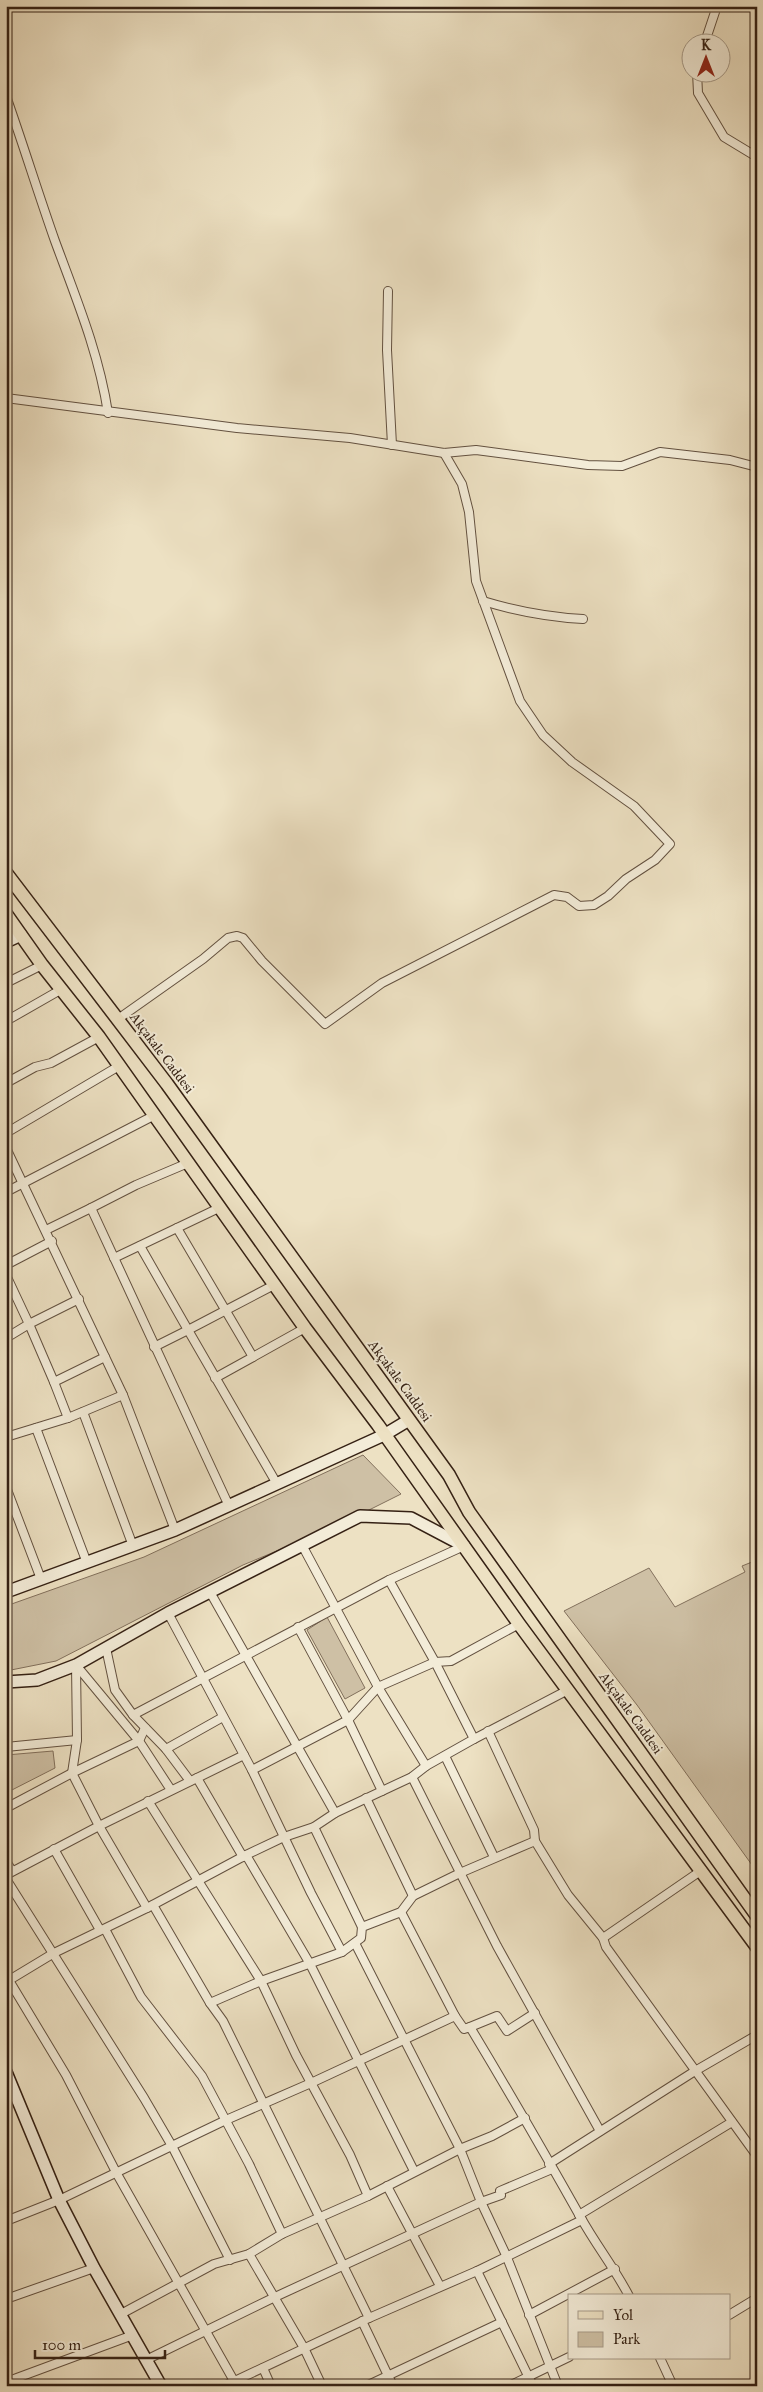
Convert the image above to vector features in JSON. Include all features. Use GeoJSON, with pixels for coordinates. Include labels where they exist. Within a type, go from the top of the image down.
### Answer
{"type":"FeatureCollection","features":[{"type":"Feature","properties":{"kind":"main road","name":"Akçakale Caddesi"},"geometry":{"type":"LineString","coordinates":[[6,873],[118,1019],[449,1475],[469,1512],[757,1916]]}},
{"type":"Feature","properties":{"kind":"main road"},"geometry":{"type":"LineString","coordinates":[[8,918],[42,965],[100,1037],[304,1328],[757,1947]]}},
{"type":"Feature","properties":{"kind":"main road"},"geometry":{"type":"LineString","coordinates":[[6,942],[21,935]]}},
{"type":"Feature","properties":{"kind":"main road"},"geometry":{"type":"LineString","coordinates":[[6,1592],[175,1530],[384,1435],[409,1420]]}},
{"type":"Feature","properties":{"kind":"main road"},"geometry":{"type":"LineString","coordinates":[[6,1682],[37,1680],[76,1665],[168,1612],[360,1516],[411,1518],[464,1546]]}},
{"type":"Feature","properties":{"kind":"main road"},"geometry":{"type":"LineString","coordinates":[[6,2072],[11,2095],[60,2200],[94,2268],[148,2359],[161,2386]]}},
{"type":"Feature","properties":{"kind":"street"},"geometry":{"type":"LineString","coordinates":[[708,32],[717,6]]}},
{"type":"Feature","properties":{"kind":"street"},"geometry":{"type":"LineString","coordinates":[[697,82],[698,93],[724,138],[757,157]]}},
{"type":"Feature","properties":{"kind":"street"},"geometry":{"type":"LineString","coordinates":[[6,96],[54,239],[91,337],[104,382],[108,413]]}},
{"type":"Feature","properties":{"kind":"street"},"geometry":{"type":"LineString","coordinates":[[388,291],[387,350],[392,445]]}},
{"type":"Feature","properties":{"kind":"street"},"geometry":{"type":"LineString","coordinates":[[6,398],[108,413],[130,413],[237,428],[350,438],[444,453],[476,450],[588,465],[622,466],[660,452],[730,460],[757,466]]}},
{"type":"Feature","properties":{"kind":"street"},"geometry":{"type":"LineString","coordinates":[[118,1019],[204,959],[228,938],[236,936],[243,938],[262,961],[325,1024],[382,983],[554,895],[567,897],[579,906],[594,905],[608,896],[626,879],[655,860],[670,844],[634,806],[572,762],[543,735],[520,701],[476,580],[469,512],[462,484],[444,453]]}},
{"type":"Feature","properties":{"kind":"street"},"geometry":{"type":"LineString","coordinates":[[483,600],[537,614],[583,619]]}},
{"type":"Feature","properties":{"kind":"street"},"geometry":{"type":"LineString","coordinates":[[6,983],[42,965]]}},
{"type":"Feature","properties":{"kind":"street"},"geometry":{"type":"LineString","coordinates":[[6,1022],[62,989]]}},
{"type":"Feature","properties":{"kind":"street"},"geometry":{"type":"LineString","coordinates":[[6,1083],[35,1067],[51,1063],[100,1037]]}},
{"type":"Feature","properties":{"kind":"street"},"geometry":{"type":"LineString","coordinates":[[6,1133],[119,1066]]}},
{"type":"Feature","properties":{"kind":"street"},"geometry":{"type":"LineString","coordinates":[[6,1192],[155,1115]]}},
{"type":"Feature","properties":{"kind":"street"},"geometry":{"type":"LineString","coordinates":[[6,1148],[52,1241],[123,1395],[175,1530]]}},
{"type":"Feature","properties":{"kind":"street"},"geometry":{"type":"LineString","coordinates":[[46,1230],[136,1185],[188,1163]]}},
{"type":"Feature","properties":{"kind":"street"},"geometry":{"type":"LineString","coordinates":[[90,1208],[229,1506]]}},
{"type":"Feature","properties":{"kind":"street"},"geometry":{"type":"LineString","coordinates":[[114,1258],[220,1208]]}},
{"type":"Feature","properties":{"kind":"street"},"geometry":{"type":"LineString","coordinates":[[177,1228],[253,1357]]}},
{"type":"Feature","properties":{"kind":"street"},"geometry":{"type":"LineString","coordinates":[[6,1265],[52,1241]]}},
{"type":"Feature","properties":{"kind":"street"},"geometry":{"type":"LineString","coordinates":[[140,1246],[277,1484]]}},
{"type":"Feature","properties":{"kind":"street"},"geometry":{"type":"LineString","coordinates":[[6,1275],[29,1324],[68,1418]]}},
{"type":"Feature","properties":{"kind":"street"},"geometry":{"type":"LineString","coordinates":[[154,1347],[274,1284]]}},
{"type":"Feature","properties":{"kind":"street"},"geometry":{"type":"LineString","coordinates":[[6,1338],[29,1324],[79,1299]]}},
{"type":"Feature","properties":{"kind":"street"},"geometry":{"type":"LineString","coordinates":[[215,1378],[304,1328]]}},
{"type":"Feature","properties":{"kind":"street"},"geometry":{"type":"LineString","coordinates":[[54,1382],[105,1357]]}},
{"type":"Feature","properties":{"kind":"street"},"geometry":{"type":"LineString","coordinates":[[6,1437],[68,1418],[123,1395]]}},
{"type":"Feature","properties":{"kind":"street"},"geometry":{"type":"LineString","coordinates":[[83,1412],[134,1546]]}},
{"type":"Feature","properties":{"kind":"street"},"geometry":{"type":"LineString","coordinates":[[36,1428],[87,1563]]}},
{"type":"Feature","properties":{"kind":"street"},"geometry":{"type":"LineString","coordinates":[[6,1486],[41,1579]]}},
{"type":"Feature","properties":{"kind":"street"},"geometry":{"type":"LineString","coordinates":[[302,1545],[378,1687],[426,1766]]}},
{"type":"Feature","properties":{"kind":"street"},"geometry":{"type":"LineString","coordinates":[[133,1715],[389,1580],[464,1546]]}},
{"type":"Feature","properties":{"kind":"street"},"geometry":{"type":"LineString","coordinates":[[389,1580],[435,1662],[474,1739]]}},
{"type":"Feature","properties":{"kind":"street"},"geometry":{"type":"LineString","coordinates":[[210,1592],[335,1813]]}},
{"type":"Feature","properties":{"kind":"street"},"geometry":{"type":"LineString","coordinates":[[168,1612],[252,1770],[342,1952]]}},
{"type":"Feature","properties":{"kind":"street"},"geometry":{"type":"LineString","coordinates":[[252,1770],[348,1720],[378,1687],[435,1662],[451,1661],[519,1624]]}},
{"type":"Feature","properties":{"kind":"street"},"geometry":{"type":"LineString","coordinates":[[298,1627],[348,1720],[382,1791]]}},
{"type":"Feature","properties":{"kind":"street"},"geometry":{"type":"LineString","coordinates":[[106,1648],[115,1690],[133,1715],[194,1780],[245,1856],[310,1964],[414,2171]]}},
{"type":"Feature","properties":{"kind":"street"},"geometry":{"type":"LineString","coordinates":[[76,1665],[77,1740],[72,1773],[99,1826],[223,2021],[345,2266],[393,2386]]}},
{"type":"Feature","properties":{"kind":"street"},"geometry":{"type":"LineString","coordinates":[[76,1665],[139,1742],[171,1790]]}},
{"type":"Feature","properties":{"kind":"street"},"geometry":{"type":"LineString","coordinates":[[234,2381],[117,2174],[66,2075],[7,1979],[54,1953],[150,1906],[245,1856],[284,1837],[314,1827],[335,1813],[412,1777],[426,1766],[488,1731],[568,1690]]}},
{"type":"Feature","properties":{"kind":"street"},"geometry":{"type":"LineString","coordinates":[[166,1749],[223,1717]]}},
{"type":"Feature","properties":{"kind":"street"},"geometry":{"type":"LineString","coordinates":[[6,1808],[72,1773],[139,1742],[145,1728]]}},
{"type":"Feature","properties":{"kind":"street"},"geometry":{"type":"LineString","coordinates":[[488,1731],[534,1830],[535,1841],[568,1895],[603,1938],[606,1947],[757,2156]]}},
{"type":"Feature","properties":{"kind":"street"},"geometry":{"type":"LineString","coordinates":[[6,1747],[77,1740]]}},
{"type":"Feature","properties":{"kind":"street"},"geometry":{"type":"LineString","coordinates":[[6,1861],[9,1873],[99,1826],[244,1755]]}},
{"type":"Feature","properties":{"kind":"street"},"geometry":{"type":"LineString","coordinates":[[445,1756],[494,1857]]}},
{"type":"Feature","properties":{"kind":"street"},"geometry":{"type":"LineString","coordinates":[[412,1777],[460,1873],[600,2131]]}},
{"type":"Feature","properties":{"kind":"street"},"geometry":{"type":"LineString","coordinates":[[366,1798],[413,1896]]}},
{"type":"Feature","properties":{"kind":"street"},"geometry":{"type":"LineString","coordinates":[[148,1802],[262,1981],[311,2083],[350,2155],[368,2196]]}},
{"type":"Feature","properties":{"kind":"street"},"geometry":{"type":"LineString","coordinates":[[210,2003],[262,1981],[342,1952],[361,1938],[362,1926],[314,1827]]}},
{"type":"Feature","properties":{"kind":"street"},"geometry":{"type":"LineString","coordinates":[[362,1926],[401,1912],[413,1896],[494,1857],[535,1841]]}},
{"type":"Feature","properties":{"kind":"street"},"geometry":{"type":"LineString","coordinates":[[54,1849],[141,1997],[202,2076],[226,2120],[282,2234]]}},
{"type":"Feature","properties":{"kind":"street"},"geometry":{"type":"LineString","coordinates":[[603,1938],[702,1870]]}},
{"type":"Feature","properties":{"kind":"street"},"geometry":{"type":"LineString","coordinates":[[6,1879],[54,1953],[172,2146],[230,2260]]}},
{"type":"Feature","properties":{"kind":"street"},"geometry":{"type":"LineString","coordinates":[[401,1912],[455,2016],[464,2029],[497,2016],[508,2031],[535,2013]]}},
{"type":"Feature","properties":{"kind":"street"},"geometry":{"type":"LineString","coordinates":[[355,1943],[460,2149],[481,2202],[506,2255],[558,2386]]}},
{"type":"Feature","properties":{"kind":"street"},"geometry":{"type":"LineString","coordinates":[[6,2221],[60,2200],[117,2174],[226,2120],[455,2016]]}},
{"type":"Feature","properties":{"kind":"street"},"geometry":{"type":"LineString","coordinates":[[470,2027],[525,2118],[580,2217],[615,2269],[628,2294]]}},
{"type":"Feature","properties":{"kind":"street"},"geometry":{"type":"LineString","coordinates":[[148,2359],[275,2296],[345,2266],[412,2232],[501,2195],[500,2191],[551,2166],[600,2131],[757,2034]]}},
{"type":"Feature","properties":{"kind":"street"},"geometry":{"type":"LineString","coordinates":[[121,2314],[214,2264],[249,2254],[282,2234],[368,2196],[414,2171],[492,2136],[525,2118]]}},
{"type":"Feature","properties":{"kind":"street"},"geometry":{"type":"LineString","coordinates":[[224,2386],[366,2319],[477,2271],[580,2217],[732,2122]]}},
{"type":"Feature","properties":{"kind":"street"},"geometry":{"type":"LineString","coordinates":[[387,2186],[440,2286]]}},
{"type":"Feature","properties":{"kind":"street"},"geometry":{"type":"LineString","coordinates":[[249,2254],[304,2348],[322,2386]]}},
{"type":"Feature","properties":{"kind":"street"},"geometry":{"type":"LineString","coordinates":[[6,2299],[94,2268]]}},
{"type":"Feature","properties":{"kind":"street"},"geometry":{"type":"LineString","coordinates":[[529,2314],[615,2269]]}},
{"type":"Feature","properties":{"kind":"street"},"geometry":{"type":"LineString","coordinates":[[477,2271],[533,2386]]}},
{"type":"Feature","properties":{"kind":"street"},"geometry":{"type":"LineString","coordinates":[[730,2314],[757,2298]]}},
{"type":"Feature","properties":{"kind":"street"},"geometry":{"type":"LineString","coordinates":[[366,2386],[502,2322]]}},
{"type":"Feature","properties":{"kind":"street"},"geometry":{"type":"LineString","coordinates":[[6,2382],[133,2335]]}},
{"type":"Feature","properties":{"kind":"street"},"geometry":{"type":"LineString","coordinates":[[509,2386],[568,2358]]}},
{"type":"Feature","properties":{"kind":"street"},"geometry":{"type":"LineString","coordinates":[[661,2360],[673,2386]]}},
{"type":"Feature","properties":{"kind":"street"},"geometry":{"type":"LineString","coordinates":[[263,2368],[271,2386]]}},
{"type":"Feature","properties":{"kind":"green space"},"geometry":{"type":"Polygon","coordinates":[[[363,1455],[401,1494],[337,1526],[243,1565],[56,1661],[6,1671],[6,1606],[144,1557],[363,1455]]]}},
{"type":"Feature","properties":{"kind":"green space"},"geometry":{"type":"Polygon","coordinates":[[[757,1560],[757,1872],[637,1705],[564,1611],[649,1568],[675,1607],[745,1572],[742,1566],[757,1560]]]}},
{"type":"Feature","properties":{"kind":"green space"},"geometry":{"type":"Polygon","coordinates":[[[327,1617],[365,1688],[345,1699],[307,1630],[327,1617]]]}},
{"type":"Feature","properties":{"kind":"green space"},"geometry":{"type":"Polygon","coordinates":[[[53,1751],[55,1768],[6,1793],[6,1755],[53,1751]]]}}]}
